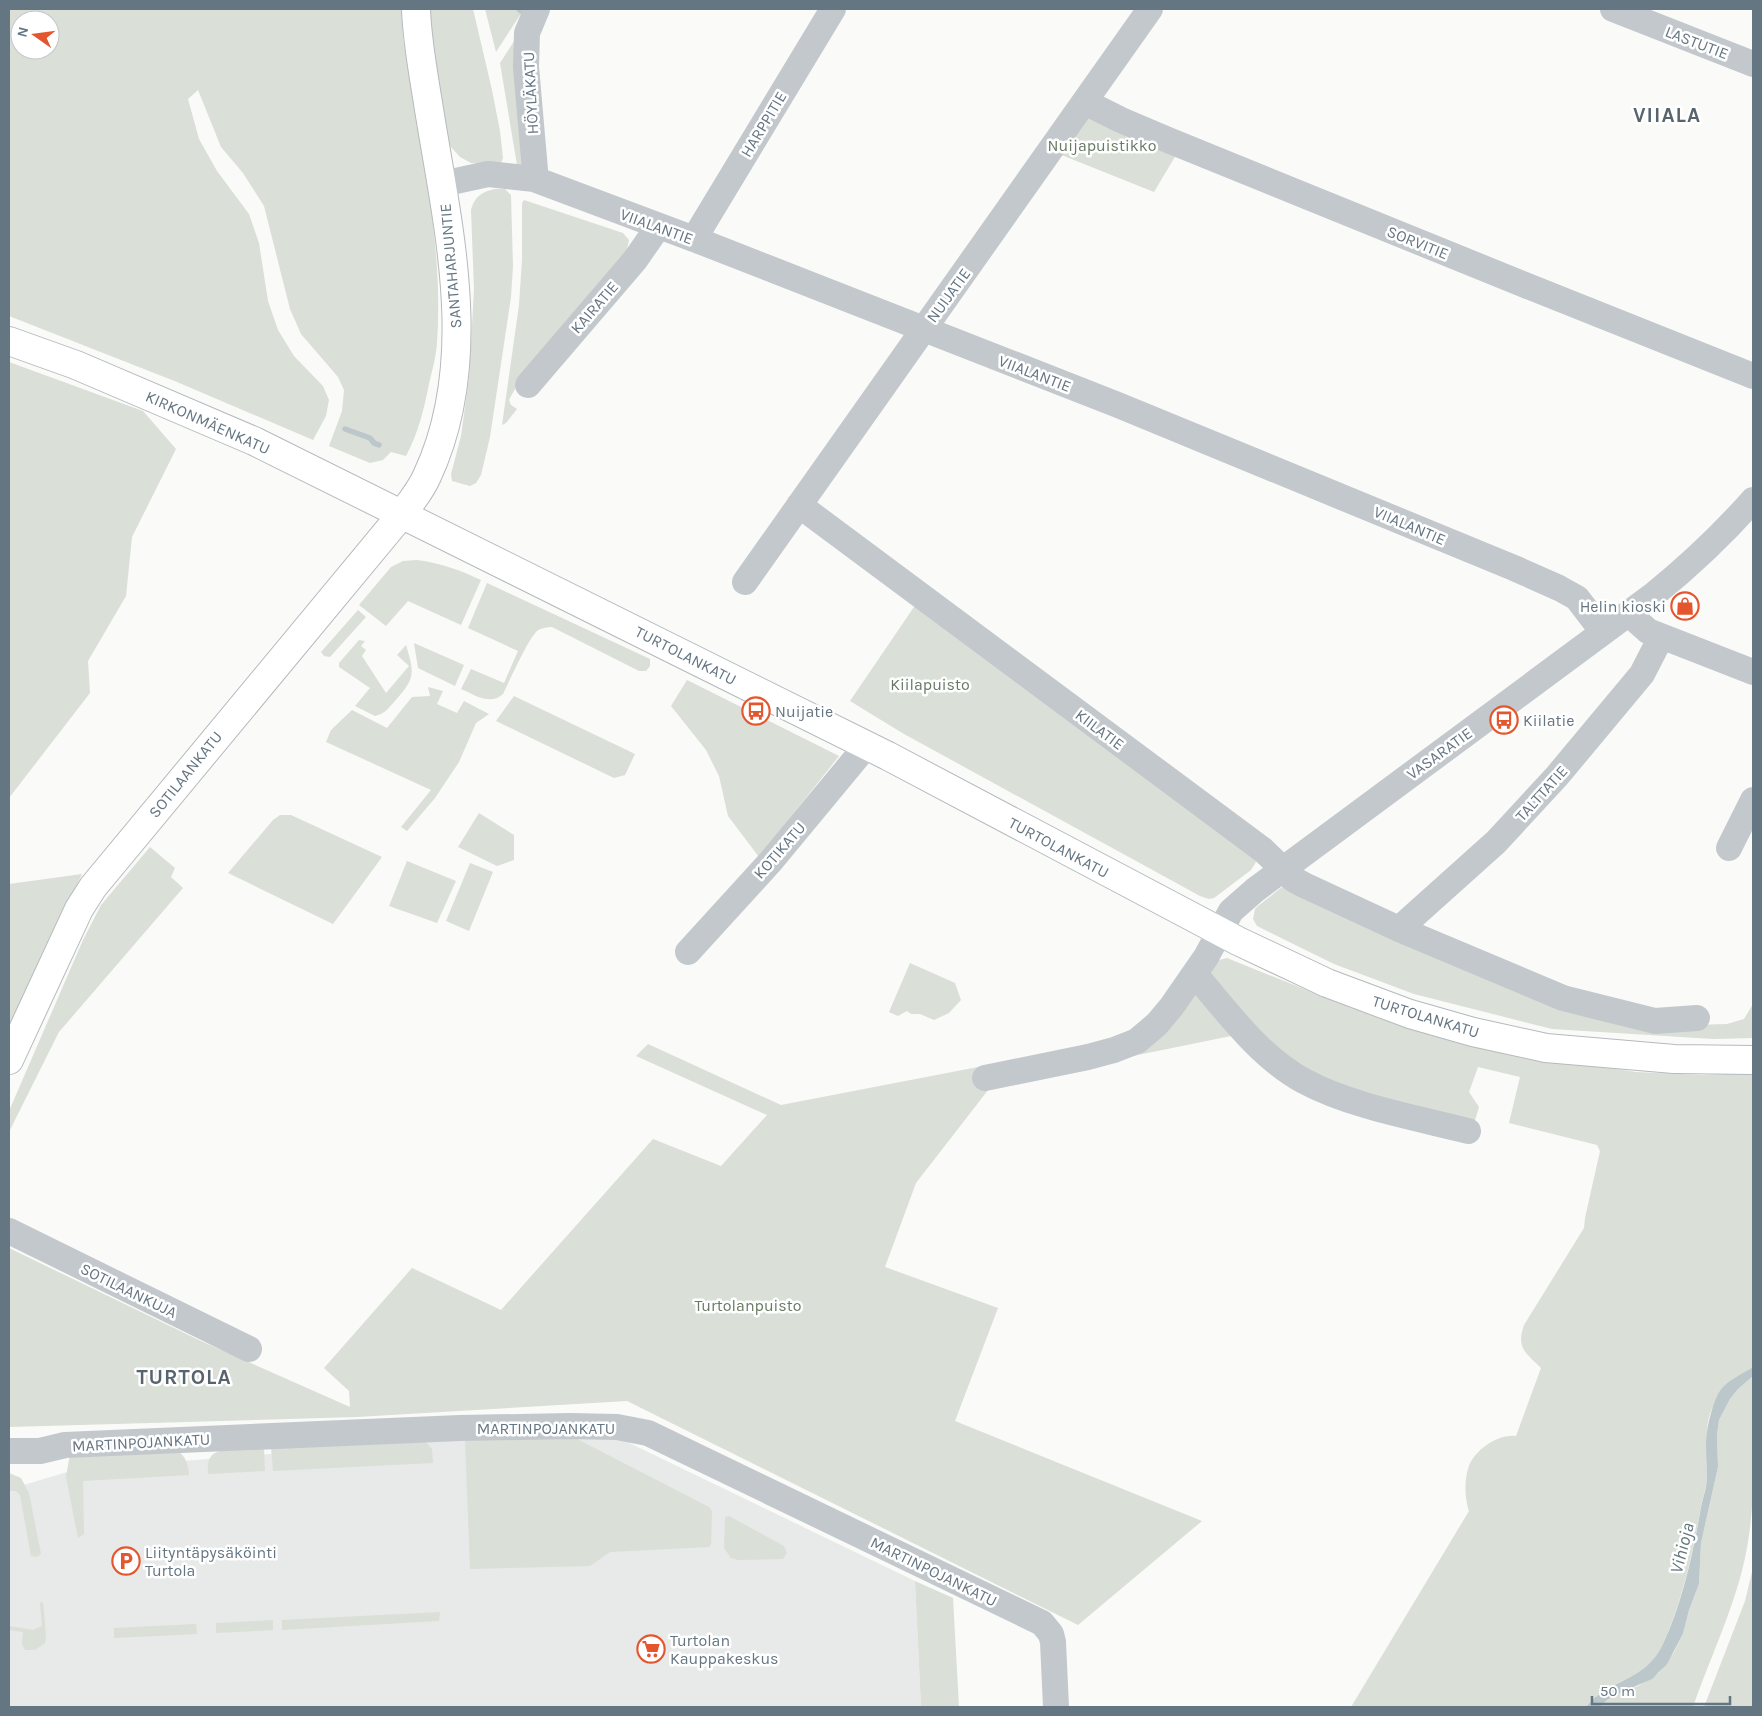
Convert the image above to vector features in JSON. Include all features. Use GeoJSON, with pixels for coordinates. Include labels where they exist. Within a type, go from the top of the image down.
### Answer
{"type":"FeatureCollection","features":[{"type":"Feature","properties":{"kind":"main road","name":"SANTAHARJUNTIE"},"geometry":{"type":"LineString","coordinates":[[402,514],[426,477],[446,422],[454,374],[456,306],[447,215],[422,68],[416,9]]}},
{"type":"Feature","properties":{"kind":"main road","name":"KIRKONMÄENKATU"},"geometry":{"type":"LineString","coordinates":[[9,341],[76,365],[254,441],[402,514]]}},
{"type":"Feature","properties":{"kind":"main road","name":"TURTOLANKATU"},"geometry":{"type":"LineString","coordinates":[[402,514],[867,746],[1238,942],[1327,983],[1410,1014],[1473,1032],[1546,1048],[1674,1059],[1753,1060]]}},
{"type":"Feature","properties":{"kind":"main road","name":"SOTILAANKATU"},"geometry":{"type":"LineString","coordinates":[[9,1060],[78,909],[93,887],[402,514]]}},
{"type":"Feature","properties":{"kind":"street","name":"HÖYLÄKATU"},"geometry":{"type":"LineString","coordinates":[[534,179],[535,170],[526,67],[527,33],[537,9]]}},
{"type":"Feature","properties":{"kind":"street","name":"HARPPITIE"},"geometry":{"type":"LineString","coordinates":[[694,239],[833,9]]}},
{"type":"Feature","properties":{"kind":"street","name":"NUIJATIE"},"geometry":{"type":"LineString","coordinates":[[744,582],[1150,9]]}},
{"type":"Feature","properties":{"kind":"street","name":"LASTUTIE"},"geometry":{"type":"LineString","coordinates":[[1613,9],[1753,64]]}},
{"type":"Feature","properties":{"kind":"street","name":"SORVITIE"},"geometry":{"type":"LineString","coordinates":[[1085,102],[1121,120],[1160,136],[1753,376]]}},
{"type":"Feature","properties":{"kind":"street","name":"VIIALANTIE"},"geometry":{"type":"LineString","coordinates":[[442,184],[488,174],[534,179],[694,239],[1118,405],[1313,484],[1560,588],[1577,598],[1603,632]]}},
{"type":"Feature","properties":{"kind":"street","name":"KAIRATIE"},"geometry":{"type":"LineString","coordinates":[[528,385],[635,260],[658,227]]}},
{"type":"Feature","properties":{"kind":"street","name":"VASARATIE"},"geometry":{"type":"LineString","coordinates":[[985,1078],[1088,1057],[1137,1041],[1157,1024],[1195,974],[1206,958],[1228,916],[1236,906],[1283,869],[1629,614],[1681,573],[1735,521],[1753,500]]}},
{"type":"Feature","properties":{"kind":"street","name":"KIILATIE"},"geometry":{"type":"LineString","coordinates":[[799,505],[1263,850],[1293,879],[1399,929],[1563,998],[1654,1021],[1697,1018]]}},
{"type":"Feature","properties":{"kind":"street"},"geometry":{"type":"LineString","coordinates":[[1629,614],[1648,631],[1753,672]]}},
{"type":"Feature","properties":{"kind":"street","name":"TALTTATIE"},"geometry":{"type":"LineString","coordinates":[[1399,929],[1496,842],[1557,776],[1642,674],[1661,637]]}},
{"type":"Feature","properties":{"kind":"street","name":"KOTIKATU"},"geometry":{"type":"LineString","coordinates":[[688,952],[770,861],[867,746]]}},
{"type":"Feature","properties":{"kind":"street"},"geometry":{"type":"LineString","coordinates":[[1729,848],[1753,800]]}},
{"type":"Feature","properties":{"kind":"street"},"geometry":{"type":"LineString","coordinates":[[1195,974],[1242,1028],[1272,1058],[1302,1080],[1356,1102],[1468,1132]]}},
{"type":"Feature","properties":{"kind":"street","name":"SOTILAANKUJA"},"geometry":{"type":"LineString","coordinates":[[9,1231],[249,1349]]}},
{"type":"Feature","properties":{"kind":"street","name":"MARTINPOJANKATU"},"geometry":{"type":"LineString","coordinates":[[9,1451],[40,1451],[75,1444],[441,1428],[608,1426],[648,1433],[1042,1623],[1051,1634],[1053,1642],[1056,1707]]}},
{"type":"Feature","properties":{"kind":"shaded area"},"geometry":{"type":"Polygon","coordinates":[[[1753,1367],[1753,1376],[1730,1399],[1719,1420],[1717,1435],[1718,1467],[1701,1543],[1699,1584],[1689,1610],[1683,1634],[1667,1664],[1652,1679],[1607,1700],[1600,1707],[1586,1707],[1605,1690],[1646,1666],[1655,1657],[1663,1644],[1681,1596],[1694,1547],[1706,1487],[1706,1439],[1713,1406],[1718,1394],[1725,1385],[1753,1367]]]}},
{"type":"Feature","properties":{"kind":"shaded area"},"geometry":{"type":"Polygon","coordinates":[[[465,1438],[619,1438],[915,1581],[921,1707],[9,1707],[9,1486],[20,1486],[74,1470],[465,1438]]]}},
{"type":"Feature","properties":{"kind":"green space"},"geometry":{"type":"Polygon","coordinates":[[[9,9],[402,9],[403,38],[434,228],[438,304],[437,343],[434,364],[420,421],[406,456],[391,452],[383,460],[370,463],[329,446],[342,411],[344,390],[338,377],[301,334],[290,309],[264,206],[243,173],[221,147],[198,90],[188,99],[199,139],[217,171],[249,214],[259,243],[268,301],[278,330],[294,356],[323,386],[329,400],[326,416],[313,440],[177,382],[9,316],[9,9]]]}},
{"type":"Feature","properties":{"kind":"green space"},"geometry":{"type":"Polygon","coordinates":[[[426,9],[473,9],[500,131],[503,158],[501,163],[496,165],[471,163],[460,157],[450,146],[444,125],[426,9]]]}},
{"type":"Feature","properties":{"kind":"green space"},"geometry":{"type":"Polygon","coordinates":[[[485,9],[524,9],[496,52],[485,9]]]}},
{"type":"Feature","properties":{"kind":"green space"},"geometry":{"type":"Polygon","coordinates":[[[520,32],[530,159],[518,171],[500,63],[520,32]]]}},
{"type":"Feature","properties":{"kind":"green space","name":"Nuijapuistikko"},"geometry":{"type":"Polygon","coordinates":[[[1091,114],[1179,150],[1154,192],[1059,154],[1091,114]]]}},
{"type":"Feature","properties":{"kind":"green space"},"geometry":{"type":"Polygon","coordinates":[[[495,189],[505,189],[511,195],[513,266],[511,297],[490,437],[481,475],[476,483],[470,486],[452,481],[451,474],[461,436],[469,378],[474,289],[471,210],[480,195],[495,189]]]}},
{"type":"Feature","properties":{"kind":"green space"},"geometry":{"type":"Polygon","coordinates":[[[524,200],[623,233],[629,240],[626,255],[524,372],[509,400],[511,405],[517,409],[506,423],[502,425],[519,305],[522,260],[522,203],[524,200]]]}},
{"type":"Feature","properties":{"kind":"green space"},"geometry":{"type":"Polygon","coordinates":[[[9,362],[143,411],[176,449],[132,537],[126,596],[88,661],[90,693],[9,798],[9,362]]]}},
{"type":"Feature","properties":{"kind":"green space"},"geometry":{"type":"Polygon","coordinates":[[[417,560],[450,567],[481,580],[461,625],[408,601],[386,626],[359,605],[391,567],[403,561],[417,560]]]}},
{"type":"Feature","properties":{"kind":"green space"},"geometry":{"type":"Polygon","coordinates":[[[487,583],[650,659],[650,666],[646,671],[639,671],[552,627],[548,627],[537,631],[533,636],[503,694],[493,699],[488,699],[461,689],[471,669],[504,683],[518,651],[468,628],[487,583]]]}},
{"type":"Feature","properties":{"kind":"green space","name":"Kiilapuisto"},"geometry":{"type":"Polygon","coordinates":[[[916,604],[1254,854],[1256,862],[1251,870],[1214,898],[1209,899],[1200,896],[904,734],[850,701],[916,604]]]}},
{"type":"Feature","properties":{"kind":"green space"},"geometry":{"type":"Polygon","coordinates":[[[358,610],[366,617],[330,657],[324,656],[321,652],[358,610]]]}},
{"type":"Feature","properties":{"kind":"green space"},"geometry":{"type":"Polygon","coordinates":[[[359,640],[365,641],[361,646],[366,650],[362,656],[386,693],[409,666],[397,655],[406,645],[411,663],[411,676],[406,687],[388,709],[375,716],[355,706],[370,688],[339,667],[339,663],[359,640]]]}},
{"type":"Feature","properties":{"kind":"green space"},"geometry":{"type":"Polygon","coordinates":[[[414,643],[464,665],[455,686],[418,668],[414,643]]]}},
{"type":"Feature","properties":{"kind":"green space"},"geometry":{"type":"Polygon","coordinates":[[[687,680],[839,756],[759,857],[728,816],[719,776],[706,750],[671,706],[687,680]]]}},
{"type":"Feature","properties":{"kind":"green space"},"geometry":{"type":"Polygon","coordinates":[[[428,687],[443,691],[437,704],[457,713],[464,701],[489,714],[476,723],[459,762],[435,798],[407,831],[401,827],[431,790],[326,742],[331,730],[352,710],[387,728],[412,697],[430,696],[428,687]]]}},
{"type":"Feature","properties":{"kind":"green space"},"geometry":{"type":"Polygon","coordinates":[[[514,696],[635,754],[625,775],[614,778],[496,721],[514,696]]]}},
{"type":"Feature","properties":{"kind":"green space"},"geometry":{"type":"Polygon","coordinates":[[[479,813],[514,835],[514,860],[497,866],[458,847],[479,813]]]}},
{"type":"Feature","properties":{"kind":"green space"},"geometry":{"type":"Polygon","coordinates":[[[280,815],[291,815],[382,857],[333,924],[228,873],[273,820],[280,815]]]}},
{"type":"Feature","properties":{"kind":"green space"},"geometry":{"type":"Polygon","coordinates":[[[150,847],[175,868],[171,877],[183,888],[59,1032],[9,1132],[9,1111],[83,940],[101,905],[150,847]]]}},
{"type":"Feature","properties":{"kind":"green space"},"geometry":{"type":"Polygon","coordinates":[[[407,861],[456,881],[437,923],[389,906],[407,861]]]}},
{"type":"Feature","properties":{"kind":"green space"},"geometry":{"type":"Polygon","coordinates":[[[470,863],[493,872],[469,931],[446,921],[470,863]]]}},
{"type":"Feature","properties":{"kind":"green space"},"geometry":{"type":"Polygon","coordinates":[[[82,874],[9,1031],[9,884],[82,874]]]}},
{"type":"Feature","properties":{"kind":"green space"},"geometry":{"type":"Polygon","coordinates":[[[1286,884],[1401,936],[1692,1025],[1727,1024],[1744,1019],[1753,1004],[1753,1038],[1713,1039],[1552,1029],[1414,994],[1334,964],[1257,926],[1253,919],[1255,909],[1286,884]]]}},
{"type":"Feature","properties":{"kind":"green space"},"geometry":{"type":"Polygon","coordinates":[[[1227,958],[1401,1026],[1524,1055],[1636,1072],[1703,1075],[1753,1073],[1753,1367],[1726,1391],[1713,1407],[1710,1415],[1707,1434],[1706,1486],[1694,1546],[1676,1612],[1663,1644],[1656,1657],[1647,1666],[1605,1690],[1586,1707],[1351,1707],[1469,1511],[1466,1485],[1471,1462],[1480,1450],[1487,1445],[1501,1438],[1516,1436],[1541,1368],[1526,1353],[1522,1344],[1521,1339],[1524,1325],[1584,1228],[1600,1151],[1597,1145],[1509,1123],[1520,1077],[1478,1067],[1469,1092],[1479,1107],[1469,1140],[1305,1093],[1236,1035],[1123,1058],[1219,960],[1227,958]]]}},
{"type":"Feature","properties":{"kind":"green space"},"geometry":{"type":"Polygon","coordinates":[[[910,963],[955,983],[961,1000],[949,1013],[934,1020],[920,1014],[911,1014],[907,1011],[898,1016],[889,1012],[910,963]]]}},
{"type":"Feature","properties":{"kind":"green space","name":"Turtolanpuisto"},"geometry":{"type":"Polygon","coordinates":[[[648,1044],[781,1105],[978,1067],[992,1085],[916,1183],[885,1267],[998,1308],[955,1421],[1202,1521],[1078,1625],[627,1401],[357,1417],[9,1427],[9,1248],[201,1341],[350,1407],[349,1391],[324,1368],[412,1268],[501,1310],[653,1139],[721,1166],[767,1115],[636,1056],[648,1044]]]}},
{"type":"Feature","properties":{"kind":"green space"},"geometry":{"type":"Polygon","coordinates":[[[1753,1376],[1753,1484],[1747,1548],[1737,1589],[1693,1707],[1600,1707],[1607,1700],[1638,1686],[1659,1673],[1674,1652],[1683,1634],[1689,1610],[1699,1584],[1701,1543],[1718,1467],[1717,1435],[1719,1420],[1730,1399],[1753,1376]]]}},
{"type":"Feature","properties":{"kind":"green space"},"geometry":{"type":"Polygon","coordinates":[[[465,1438],[575,1438],[709,1507],[712,1511],[711,1545],[709,1547],[610,1552],[590,1566],[470,1569],[465,1438]]]}},
{"type":"Feature","properties":{"kind":"green space"},"geometry":{"type":"Polygon","coordinates":[[[425,1441],[432,1449],[433,1463],[273,1471],[271,1447],[425,1441]]]}},
{"type":"Feature","properties":{"kind":"green space"},"geometry":{"type":"Polygon","coordinates":[[[264,1447],[265,1471],[208,1474],[209,1460],[219,1451],[234,1448],[264,1447]]]}},
{"type":"Feature","properties":{"kind":"green space"},"geometry":{"type":"Polygon","coordinates":[[[178,1451],[186,1461],[189,1475],[83,1481],[84,1534],[78,1538],[66,1477],[70,1454],[178,1451]]]}},
{"type":"Feature","properties":{"kind":"green space"},"geometry":{"type":"Polygon","coordinates":[[[9,1473],[21,1478],[29,1493],[41,1554],[37,1557],[31,1556],[20,1495],[16,1491],[9,1491],[9,1473]]]}},
{"type":"Feature","properties":{"kind":"green space"},"geometry":{"type":"Polygon","coordinates":[[[729,1516],[784,1546],[787,1553],[783,1559],[738,1560],[731,1558],[724,1548],[725,1517],[729,1516]]]}},
{"type":"Feature","properties":{"kind":"green space"},"geometry":{"type":"Polygon","coordinates":[[[1753,1568],[1753,1707],[1704,1707],[1745,1601],[1753,1568]]]}},
{"type":"Feature","properties":{"kind":"green space"},"geometry":{"type":"Polygon","coordinates":[[[915,1581],[953,1598],[959,1707],[921,1707],[915,1581]]]}},
{"type":"Feature","properties":{"kind":"green space"},"geometry":{"type":"Polygon","coordinates":[[[43,1602],[45,1643],[35,1650],[25,1650],[22,1644],[23,1632],[9,1630],[9,1626],[33,1630],[42,1626],[40,1603],[43,1602]]]}},
{"type":"Feature","properties":{"kind":"green space"},"geometry":{"type":"Polygon","coordinates":[[[440,1612],[439,1621],[282,1630],[282,1620],[440,1612]]]}},
{"type":"Feature","properties":{"kind":"green space"},"geometry":{"type":"Polygon","coordinates":[[[273,1620],[273,1630],[216,1633],[216,1623],[273,1620]]]}},
{"type":"Feature","properties":{"kind":"green space"},"geometry":{"type":"Polygon","coordinates":[[[196,1624],[197,1634],[114,1638],[114,1628],[196,1624]]]}},
{"type":"Feature","properties":{"kind":"waterway"},"geometry":{"type":"LineString","coordinates":[[345,429],[370,438],[379,445]]}},
{"type":"Feature","properties":{"kind":"place","name":"Helin kioski"},"geometry":{"type":"Point","coordinates":[1685,606]}},
{"type":"Feature","properties":{"kind":"place","name":"Nuijatie"},"geometry":{"type":"Point","coordinates":[756,711]}},
{"type":"Feature","properties":{"kind":"place","name":"Kiilatie"},"geometry":{"type":"Point","coordinates":[1504,720]}},
{"type":"Feature","properties":{"kind":"place","name":"Liityntäpysäköinti Turtola"},"geometry":{"type":"Point","coordinates":[126,1561]}},
{"type":"Feature","properties":{"kind":"place","name":"Turtolan Kauppakeskus"},"geometry":{"type":"Point","coordinates":[651,1649]}},
{"type":"Feature","properties":{"kind":"district","name":"VIIALA"},"geometry":{"type":"Point","coordinates":[1667,115]}},
{"type":"Feature","properties":{"kind":"district","name":"TURTOLA"},"geometry":{"type":"Point","coordinates":[184,1377]}},
{"type":"Feature","properties":{"kind":"water label","name":"Vihioja"},"geometry":{"type":"Point","coordinates":[1682,1548]}}]}
